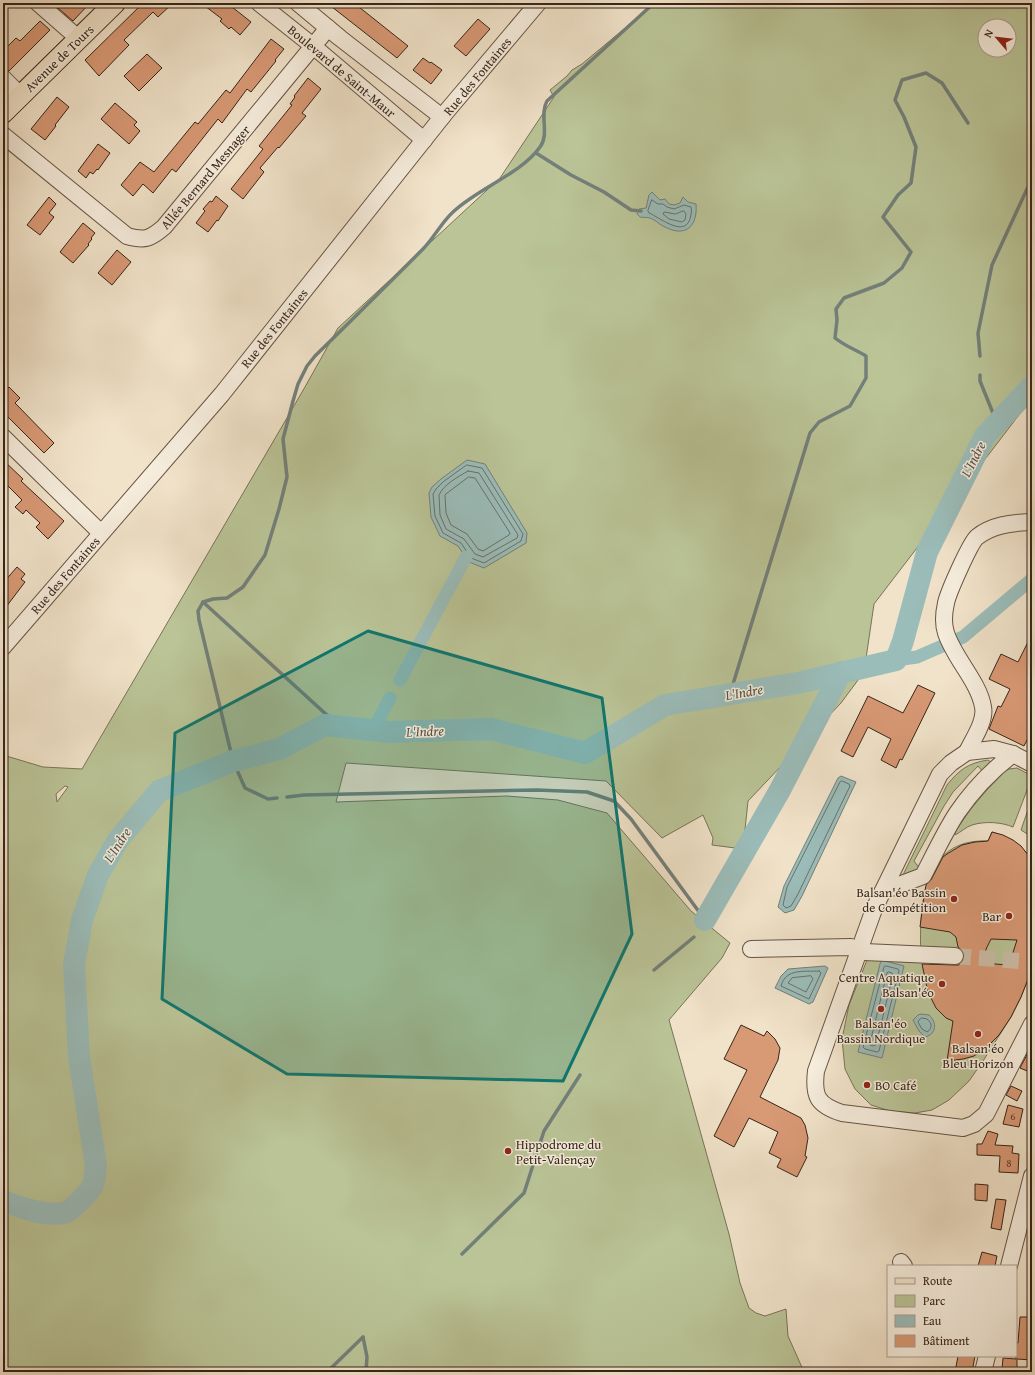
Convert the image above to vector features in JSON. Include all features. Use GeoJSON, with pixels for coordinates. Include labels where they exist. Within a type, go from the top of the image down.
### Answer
{"type":"FeatureCollection","features":[{"type":"Feature","properties":{"kind":"main road","name":"Avenue de Tours"},"geometry":{"type":"LineString","coordinates":[[3,113],[115,3]]}},
{"type":"Feature","properties":{"kind":"street"},"geometry":{"type":"LineString","coordinates":[[38,3],[78,38]]}},
{"type":"Feature","properties":{"kind":"street","name":"Boulevard de Saint-Maur"},"geometry":{"type":"LineString","coordinates":[[259,3],[313,46],[424,140]]}},
{"type":"Feature","properties":{"kind":"street","name":"Boulevard de Saint-Maur"},"geometry":{"type":"LineString","coordinates":[[298,3],[442,117]]}},
{"type":"Feature","properties":{"kind":"street","name":"Rue des Fontaines"},"geometry":{"type":"LineString","coordinates":[[3,647],[222,394],[442,117],[538,3]]}},
{"type":"Feature","properties":{"kind":"street"},"geometry":{"type":"LineString","coordinates":[[313,46],[328,28]]}},
{"type":"Feature","properties":{"kind":"street","name":"Allée Bernard Mesnager"},"geometry":{"type":"LineString","coordinates":[[3,135],[127,236],[138,239],[153,237],[164,227],[313,46]]}},
{"type":"Feature","properties":{"kind":"street"},"geometry":{"type":"LineString","coordinates":[[3,78],[20,95]]}},
{"type":"Feature","properties":{"kind":"street"},"geometry":{"type":"LineString","coordinates":[[3,437],[101,533]]}},
{"type":"Feature","properties":{"kind":"street"},"geometry":{"type":"LineString","coordinates":[[967,752],[983,718],[984,708],[981,696],[945,632],[944,617],[946,601],[970,547],[976,538],[999,526],[1012,523],[1032,523]]}},
{"type":"Feature","properties":{"kind":"street"},"geometry":{"type":"LineString","coordinates":[[1032,764],[1013,754],[994,749],[967,752],[951,763],[940,774],[874,909],[816,1071],[814,1085],[816,1094],[821,1103],[831,1110],[842,1113],[963,1128],[974,1124],[986,1114],[1032,1024]]}},
{"type":"Feature","properties":{"kind":"street"},"geometry":{"type":"LineString","coordinates":[[883,891],[923,876],[957,813],[978,788],[1013,754]]}},
{"type":"Feature","properties":{"kind":"street"},"geometry":{"type":"LineString","coordinates":[[752,949],[851,947],[856,957]]}},
{"type":"Feature","properties":{"kind":"street"},"geometry":{"type":"LineString","coordinates":[[856,957],[955,956]]}},
{"type":"Feature","properties":{"kind":"street"},"geometry":{"type":"LineString","coordinates":[[1009,1265],[1032,1176]]}},
{"type":"Feature","properties":{"kind":"street"},"geometry":{"type":"LineString","coordinates":[[983,1372],[987,1357]]}},
{"type":"Feature","properties":{"kind":"highlighted area"},"geometry":{"type":"Polygon","coordinates":[[[368,631],[602,698],[632,934],[563,1081],[287,1074],[162,999],[175,733],[368,631]]]}},
{"type":"Feature","properties":{"kind":"green space"},"geometry":{"type":"Polygon","coordinates":[[[655,3],[1032,3],[1032,398],[874,604],[864,672],[841,703],[748,801],[743,849],[712,845],[713,838],[703,815],[662,838],[606,781],[346,763],[336,802],[507,796],[558,800],[607,813],[691,911],[730,943],[722,958],[669,1020],[729,1234],[740,1283],[749,1308],[756,1313],[765,1316],[786,1309],[788,1336],[804,1372],[3,1372],[3,755],[43,767],[82,769],[338,328],[500,178],[554,97],[550,90],[572,70],[582,64],[655,3]],[[65,786],[56,794],[57,802],[68,787],[65,786]]]}},
{"type":"Feature","properties":{"kind":"green space"},"geometry":{"type":"Polygon","coordinates":[[[988,760],[991,762],[984,773],[978,766],[953,792],[944,806],[914,861],[920,869],[901,879],[947,785],[964,768],[981,761],[988,760]]]}},
{"type":"Feature","properties":{"kind":"green space"},"geometry":{"type":"Polygon","coordinates":[[[1017,768],[1032,777],[1013,827],[998,823],[982,823],[970,826],[955,835],[955,832],[970,810],[986,791],[1005,771],[1017,768]]]}},
{"type":"Feature","properties":{"kind":"green space"},"geometry":{"type":"Polygon","coordinates":[[[1032,798],[1032,837],[1021,830],[1032,798]]]}},
{"type":"Feature","properties":{"kind":"green space","name":"Centre Aquatique Balsan'éo"},"geometry":{"type":"Polygon","coordinates":[[[992,832],[1015,842],[1032,860],[1032,969],[1021,997],[1011,1017],[983,1061],[969,1081],[949,1100],[932,1110],[915,1113],[890,1111],[871,1105],[855,1089],[845,1069],[842,1039],[849,1005],[869,955],[921,959],[921,919],[923,899],[928,880],[936,864],[949,851],[966,843],[988,841],[992,832]]]}},
{"type":"Feature","properties":{"kind":"water"},"geometry":{"type":"Polygon","coordinates":[[[652,192],[660,200],[665,199],[669,204],[674,205],[680,203],[683,197],[688,202],[696,204],[695,219],[692,225],[683,231],[677,231],[663,226],[648,217],[639,216],[637,213],[639,209],[646,208],[649,195],[652,192]]]}},
{"type":"Feature","properties":{"kind":"water"},"geometry":{"type":"Polygon","coordinates":[[[467,460],[485,464],[527,533],[526,543],[484,568],[469,562],[458,546],[440,536],[431,517],[429,493],[432,487],[467,460]]]}},
{"type":"Feature","properties":{"kind":"water"},"geometry":{"type":"Polygon","coordinates":[[[841,776],[856,782],[802,896],[794,910],[785,913],[778,907],[784,886],[838,778],[841,776]]]}},
{"type":"Feature","properties":{"kind":"water","name":"Balsan'éo Bassin Nordique"},"geometry":{"type":"Polygon","coordinates":[[[881,960],[904,966],[882,1058],[858,1052],[881,960]]]}},
{"type":"Feature","properties":{"kind":"water"},"geometry":{"type":"Polygon","coordinates":[[[825,966],[828,968],[813,1002],[809,1004],[775,988],[781,976],[788,969],[825,966]]]}},
{"type":"Feature","properties":{"kind":"water"},"geometry":{"type":"Polygon","coordinates":[[[921,1014],[929,1015],[934,1024],[934,1031],[925,1037],[919,1031],[913,1020],[921,1014]]]}},
{"type":"Feature","properties":{"kind":"building"},"geometry":{"type":"Polygon","coordinates":[[[63,3],[90,3],[73,21],[58,8],[63,3]]]}},
{"type":"Feature","properties":{"kind":"building"},"geometry":{"type":"Polygon","coordinates":[[[143,3],[173,3],[158,17],[153,12],[124,40],[129,45],[99,76],[85,60],[143,3]]]}},
{"type":"Feature","properties":{"kind":"building"},"geometry":{"type":"Polygon","coordinates":[[[201,3],[227,3],[251,22],[240,35],[231,27],[229,29],[220,21],[222,19],[201,3]]]}},
{"type":"Feature","properties":{"kind":"building"},"geometry":{"type":"Polygon","coordinates":[[[327,3],[354,3],[408,46],[397,58],[327,3]]]}},
{"type":"Feature","properties":{"kind":"building"},"geometry":{"type":"Polygon","coordinates":[[[478,19],[490,29],[466,56],[454,46],[478,19]]]}},
{"type":"Feature","properties":{"kind":"building"},"geometry":{"type":"Polygon","coordinates":[[[40,21],[50,30],[9,71],[3,69],[3,51],[16,38],[20,41],[40,21]]]}},
{"type":"Feature","properties":{"kind":"building"},"geometry":{"type":"Polygon","coordinates":[[[271,39],[284,49],[275,60],[276,61],[251,92],[247,89],[222,123],[218,119],[176,172],[172,169],[153,193],[143,184],[133,196],[121,185],[140,162],[154,172],[195,122],[198,124],[226,90],[230,93],[271,39]]]}},
{"type":"Feature","properties":{"kind":"building"},"geometry":{"type":"Polygon","coordinates":[[[147,54],[162,68],[139,91],[124,76],[147,54]]]}},
{"type":"Feature","properties":{"kind":"building"},"geometry":{"type":"Polygon","coordinates":[[[423,58],[442,70],[431,84],[413,70],[423,58]]]}},
{"type":"Feature","properties":{"kind":"building"},"geometry":{"type":"Polygon","coordinates":[[[308,78],[321,89],[302,113],[306,116],[260,168],[264,172],[243,199],[231,189],[263,149],[259,146],[292,105],[290,104],[295,97],[294,96],[308,78]]]}},
{"type":"Feature","properties":{"kind":"building"},"geometry":{"type":"Polygon","coordinates":[[[57,97],[69,107],[45,140],[31,129],[57,97]]]}},
{"type":"Feature","properties":{"kind":"building"},"geometry":{"type":"Polygon","coordinates":[[[115,103],[137,122],[134,125],[140,131],[129,144],[101,119],[115,103]]]}},
{"type":"Feature","properties":{"kind":"building"},"geometry":{"type":"Polygon","coordinates":[[[98,144],[110,153],[98,170],[97,169],[93,174],[90,172],[86,178],[78,171],[98,144]]]}},
{"type":"Feature","properties":{"kind":"building"},"geometry":{"type":"Polygon","coordinates":[[[216,196],[228,206],[218,221],[217,220],[208,232],[196,223],[205,211],[203,209],[210,201],[212,202],[216,196]]]}},
{"type":"Feature","properties":{"kind":"building"},"geometry":{"type":"Polygon","coordinates":[[[49,197],[56,204],[49,213],[54,217],[40,235],[27,225],[49,197]]]}},
{"type":"Feature","properties":{"kind":"building"},"geometry":{"type":"Polygon","coordinates":[[[83,223],[95,233],[88,244],[89,245],[73,263],[60,252],[83,223]]]}},
{"type":"Feature","properties":{"kind":"building"},"geometry":{"type":"Polygon","coordinates":[[[117,250],[131,262],[112,285],[98,273],[117,250]]]}},
{"type":"Feature","properties":{"kind":"building"},"geometry":{"type":"Polygon","coordinates":[[[9,387],[20,398],[15,403],[54,443],[44,453],[3,412],[3,393],[9,387]]]}},
{"type":"Feature","properties":{"kind":"building"},"geometry":{"type":"Polygon","coordinates":[[[3,460],[23,479],[21,481],[64,521],[48,539],[36,527],[40,523],[26,510],[23,514],[15,507],[22,500],[3,481],[3,460]]]}},
{"type":"Feature","properties":{"kind":"building"},"geometry":{"type":"Polygon","coordinates":[[[17,567],[25,574],[21,579],[25,582],[3,611],[3,583],[17,567]]]}},
{"type":"Feature","properties":{"kind":"building"},"geometry":{"type":"Polygon","coordinates":[[[1032,634],[1032,730],[1024,746],[989,729],[998,706],[1001,707],[1010,689],[989,679],[1001,654],[1018,662],[1032,634]]]}},
{"type":"Feature","properties":{"kind":"building"},"geometry":{"type":"Polygon","coordinates":[[[918,685],[935,693],[902,760],[900,759],[896,768],[881,760],[891,739],[868,727],[853,757],[841,751],[868,696],[903,713],[918,685]]]}},
{"type":"Feature","properties":{"kind":"building"},"geometry":{"type":"Polygon","coordinates":[[[992,832],[1003,835],[1021,846],[1032,860],[1032,969],[1011,1017],[999,1035],[974,1056],[947,1061],[953,1021],[946,1018],[936,1008],[928,992],[922,964],[959,965],[963,961],[964,956],[963,951],[958,947],[956,937],[950,932],[920,927],[926,885],[931,880],[943,857],[947,854],[962,845],[988,841],[992,832]],[[991,939],[985,952],[986,957],[989,961],[995,964],[1009,965],[1017,940],[991,939]]]}},
{"type":"Feature","properties":{"kind":"building"},"geometry":{"type":"Polygon","coordinates":[[[741,1025],[764,1036],[767,1031],[775,1039],[780,1048],[778,1060],[760,1097],[801,1118],[805,1125],[808,1138],[805,1156],[807,1157],[797,1177],[777,1167],[781,1159],[769,1153],[778,1132],[749,1118],[734,1147],[714,1136],[747,1070],[724,1059],[741,1025]]]}},
{"type":"Feature","properties":{"kind":"building"},"geometry":{"type":"Polygon","coordinates":[[[1032,1045],[1032,1073],[1020,1068],[1032,1045]]]}},
{"type":"Feature","properties":{"kind":"building"},"geometry":{"type":"Polygon","coordinates":[[[1011,1086],[1022,1091],[1017,1101],[1006,1095],[1011,1086]]]}},
{"type":"Feature","properties":{"kind":"building"},"geometry":{"type":"Polygon","coordinates":[[[1008,1105],[1023,1109],[1019,1127],[1003,1124],[1008,1105]]]}},
{"type":"Feature","properties":{"kind":"building"},"geometry":{"type":"Polygon","coordinates":[[[988,1131],[998,1134],[995,1145],[1013,1146],[1012,1153],[1019,1154],[1018,1173],[999,1172],[1000,1156],[977,1155],[977,1144],[982,1144],[988,1131]]]}},
{"type":"Feature","properties":{"kind":"building"},"geometry":{"type":"Polygon","coordinates":[[[975,1184],[988,1185],[987,1201],[975,1200],[975,1184]]]}},
{"type":"Feature","properties":{"kind":"building"},"geometry":{"type":"Polygon","coordinates":[[[996,1199],[1006,1200],[1001,1230],[991,1228],[996,1199]]]}},
{"type":"Feature","properties":{"kind":"building"},"geometry":{"type":"Polygon","coordinates":[[[982,1252],[997,1256],[995,1265],[978,1265],[982,1252]]]}},
{"type":"Feature","properties":{"kind":"building"},"geometry":{"type":"Polygon","coordinates":[[[1020,1317],[1032,1317],[1032,1360],[1017,1359],[1017,1370],[1002,1369],[1003,1358],[1016,1359],[1020,1317]]]}},
{"type":"Feature","properties":{"kind":"building"},"geometry":{"type":"Polygon","coordinates":[[[958,1357],[975,1357],[972,1372],[955,1372],[958,1357]]]}},
{"type":"Feature","properties":{"kind":"waterway"},"geometry":{"type":"LineString","coordinates":[[277,798],[268,799],[245,788],[233,761],[198,611],[203,602],[213,599],[227,598],[243,587],[265,555],[287,477],[283,439],[298,384],[307,366],[315,356],[423,249],[453,212],[463,203],[511,173],[532,157],[543,142],[544,112],[547,101],[654,3]]}},
{"type":"Feature","properties":{"kind":"waterway"},"geometry":{"type":"LineString","coordinates":[[730,694],[810,433],[819,422],[850,406],[866,378],[866,356],[835,338],[837,320],[836,309],[844,298],[884,283],[902,268],[911,252],[883,217],[898,195],[911,183],[916,147],[904,117],[895,100],[902,80],[926,73],[942,83],[968,123]]}},
{"type":"Feature","properties":{"kind":"waterway"},"geometry":{"type":"LineString","coordinates":[[536,153],[571,175],[604,192],[631,210],[641,211]]}},
{"type":"Feature","properties":{"kind":"waterway"},"geometry":{"type":"LineString","coordinates":[[980,356],[978,333],[992,265],[1027,189],[1032,182]]}},
{"type":"Feature","properties":{"kind":"waterway"},"geometry":{"type":"LineString","coordinates":[[980,375],[980,381],[997,423]]}},
{"type":"Feature","properties":{"kind":"waterway","name":"L'Indre"},"geometry":{"type":"LineString","coordinates":[[3,1201],[25,1209],[56,1214],[64,1213],[76,1205],[93,1185],[96,1166],[79,1057],[74,964],[82,920],[98,875],[118,840],[159,791],[233,761],[279,749],[325,725],[389,732],[491,729],[585,753],[665,705],[798,683],[896,660],[903,641],[927,552],[985,436],[1032,386]]}},
{"type":"Feature","properties":{"kind":"waterway"},"geometry":{"type":"LineString","coordinates":[[400,680],[466,557]]}},
{"type":"Feature","properties":{"kind":"waterway"},"geometry":{"type":"LineString","coordinates":[[896,660],[917,657],[963,637],[1032,579]]}},
{"type":"Feature","properties":{"kind":"waterway"},"geometry":{"type":"LineString","coordinates":[[203,602],[340,727]]}},
{"type":"Feature","properties":{"kind":"waterway"},"geometry":{"type":"LineString","coordinates":[[705,920],[780,790],[841,672]]}},
{"type":"Feature","properties":{"kind":"waterway"},"geometry":{"type":"LineString","coordinates":[[373,730],[390,698]]}},
{"type":"Feature","properties":{"kind":"waterway"},"geometry":{"type":"LineString","coordinates":[[287,797],[304,795],[537,790],[587,792],[614,801],[631,819],[705,920]]}},
{"type":"Feature","properties":{"kind":"waterway"},"geometry":{"type":"LineString","coordinates":[[654,970],[694,937]]}},
{"type":"Feature","properties":{"kind":"waterway"},"geometry":{"type":"LineString","coordinates":[[462,1254],[524,1193],[544,1131],[580,1075]]}},
{"type":"Feature","properties":{"kind":"waterway"},"geometry":{"type":"LineString","coordinates":[[363,1337],[367,1357],[366,1372]]}},
{"type":"Feature","properties":{"kind":"waterway"},"geometry":{"type":"LineString","coordinates":[[327,1372],[363,1337]]}},
{"type":"Feature","properties":{"kind":"tunnel"},"geometry":{"type":"LineString","coordinates":[[955,956],[1032,962]]}},
{"type":"Feature","properties":{"kind":"place","name":"Balsan'éo Bassin de Compétition"},"geometry":{"type":"Point","coordinates":[954,899]}},
{"type":"Feature","properties":{"kind":"place","name":"Bar"},"geometry":{"type":"Point","coordinates":[1009,916]}},
{"type":"Feature","properties":{"kind":"place","name":"Centre Aquatique Balsan'éo"},"geometry":{"type":"Point","coordinates":[942,984]}},
{"type":"Feature","properties":{"kind":"place","name":"Balsan'éo Bassin Nordique"},"geometry":{"type":"Point","coordinates":[881,1009]}},
{"type":"Feature","properties":{"kind":"place","name":"Balsan'éo Bleu Horizon"},"geometry":{"type":"Point","coordinates":[978,1034]}},
{"type":"Feature","properties":{"kind":"place","name":"BO Café"},"geometry":{"type":"Point","coordinates":[867,1085]}},
{"type":"Feature","properties":{"kind":"place","name":"Hippodrome du Petit-Valençay"},"geometry":{"type":"Point","coordinates":[508,1151]}}]}
